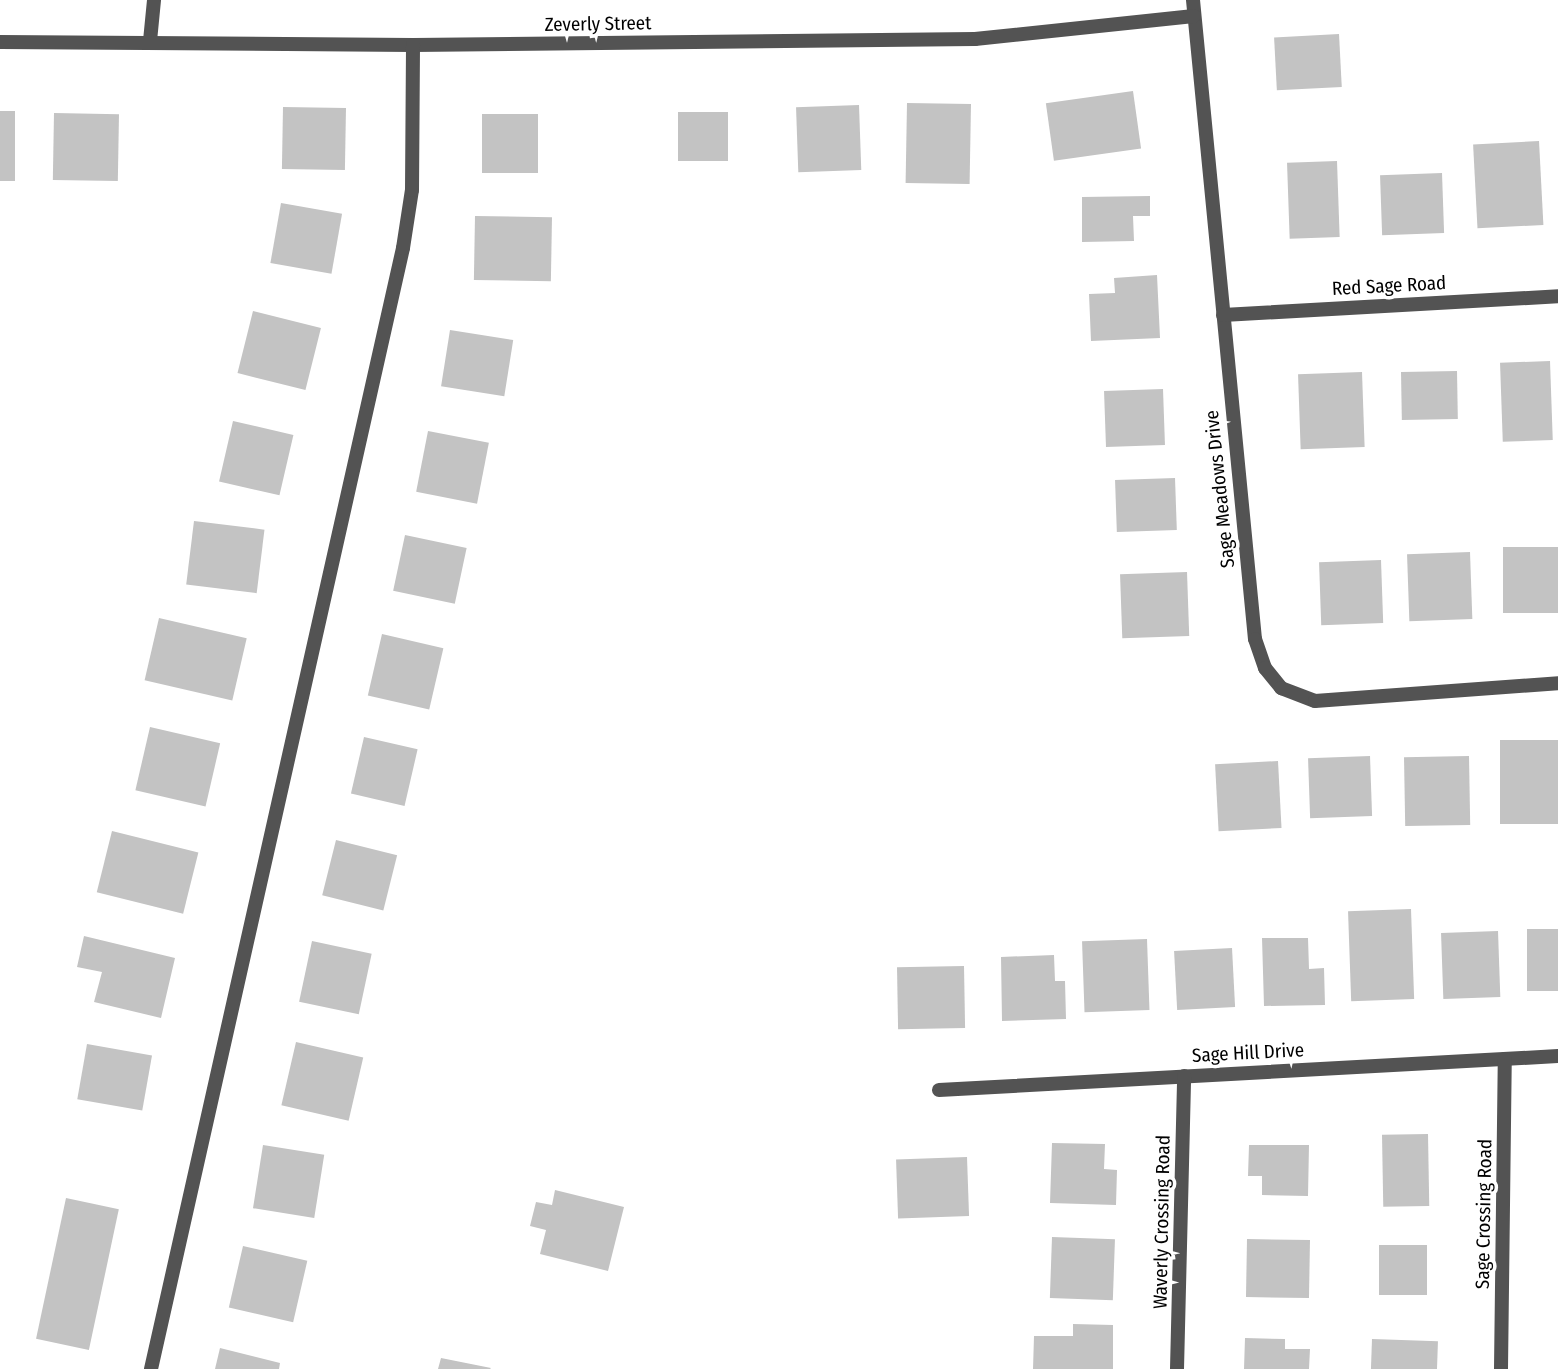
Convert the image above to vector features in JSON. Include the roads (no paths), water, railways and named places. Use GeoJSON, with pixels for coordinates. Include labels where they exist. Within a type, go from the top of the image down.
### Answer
{"type":"FeatureCollection","features":[{"type":"Feature","properties":{"kind":"street"},"geometry":{"type":"LineString","coordinates":[[150,41],[154,0]]}},
{"type":"Feature","properties":{"kind":"street","name":"Sage Meadows Drive"},"geometry":{"type":"LineString","coordinates":[[1193,0],[1255,639],[1265,668],[1281,688],[1315,701],[1558,683]]}},
{"type":"Feature","properties":{"kind":"street","name":"Zeverly Street"},"geometry":{"type":"LineString","coordinates":[[0,42],[414,45],[975,38],[1194,16]]}},
{"type":"Feature","properties":{"kind":"street"},"geometry":{"type":"LineString","coordinates":[[151,1369],[403,248],[412,190],[414,45]]}},
{"type":"Feature","properties":{"kind":"street","name":"Red Sage Road"},"geometry":{"type":"LineString","coordinates":[[1223,315],[1558,296]]}},
{"type":"Feature","properties":{"kind":"street","name":"Sage Hill Drive"},"geometry":{"type":"LineString","coordinates":[[939,1090],[1558,1056]]}},
{"type":"Feature","properties":{"kind":"street","name":"Sage Crossing Road"},"geometry":{"type":"LineString","coordinates":[[1501,1369],[1505,1059]]}},
{"type":"Feature","properties":{"kind":"street","name":"Waverly Crossing Road"},"geometry":{"type":"LineString","coordinates":[[1177,1369],[1184,1076]]}}]}
